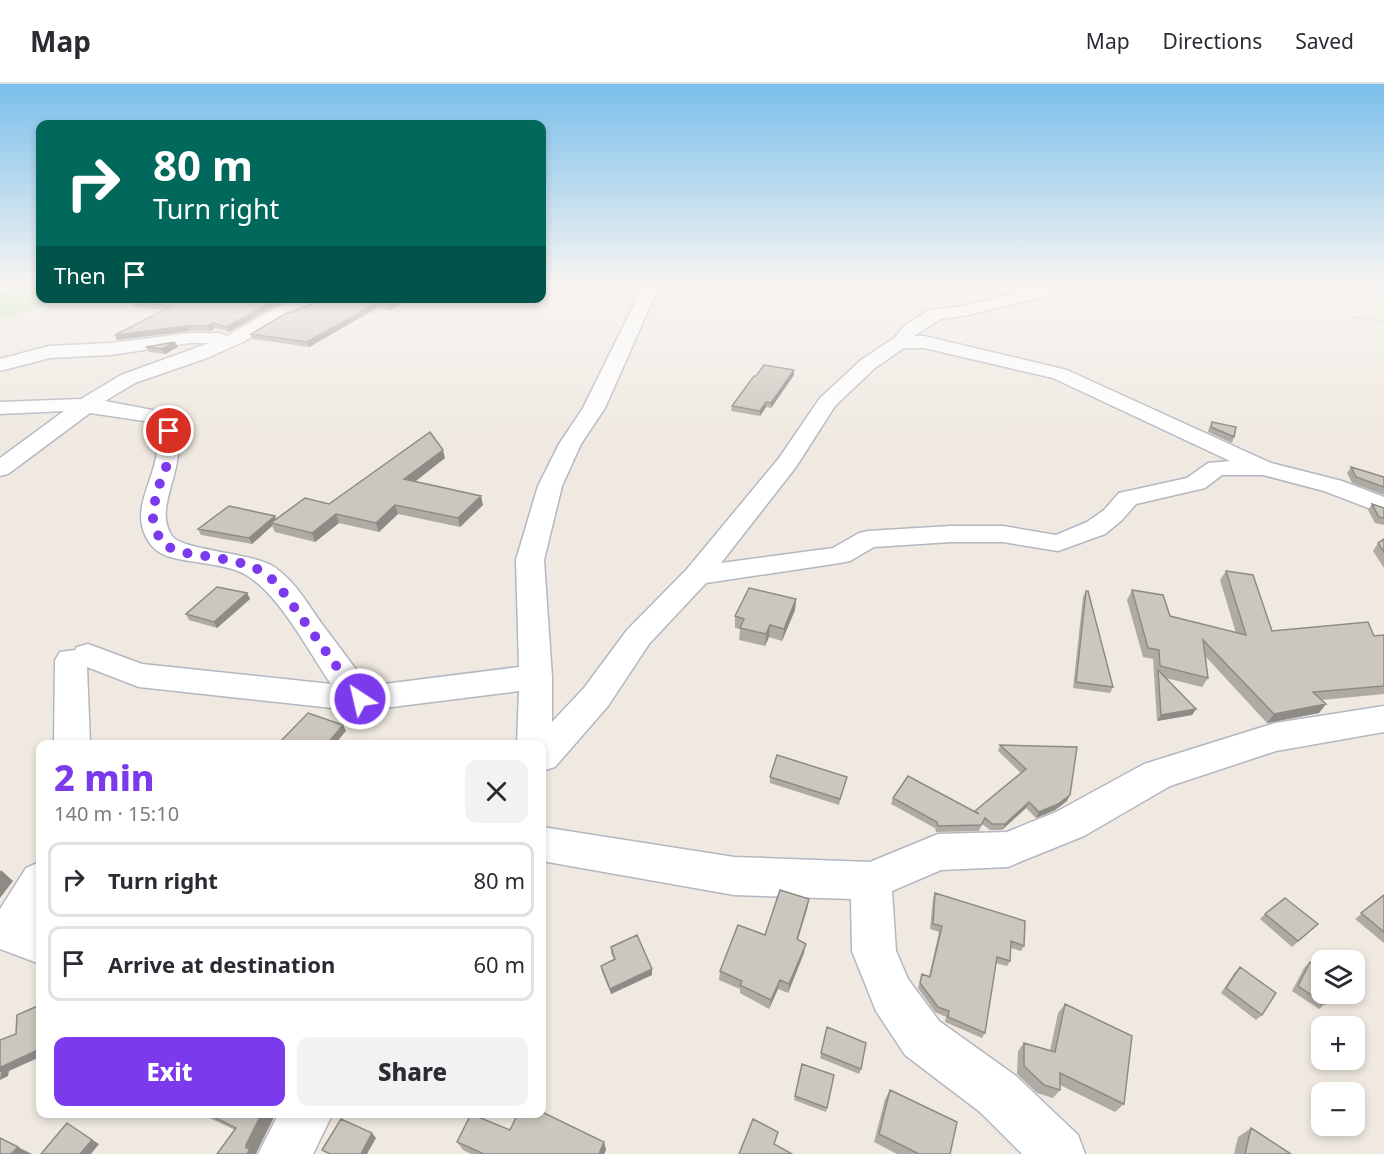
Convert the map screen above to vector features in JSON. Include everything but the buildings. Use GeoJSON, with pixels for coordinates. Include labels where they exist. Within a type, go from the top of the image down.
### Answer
{"type":"FeatureCollection","features":[{"type":"Feature","properties":{"kind":"street"},"geometry":{"type":"LineString","coordinates":[[0,469],[86,406],[128,379],[241,336]]}},
{"type":"Feature","properties":{"kind":"street"},"geometry":{"type":"LineString","coordinates":[[535,740],[536,677],[530,560],[550,486],[570,444],[594,408],[628,336]]}},
{"type":"Feature","properties":{"kind":"street"},"geometry":{"type":"LineString","coordinates":[[546,753],[596,697],[638,637],[697,575],[788,462],[828,402],[868,364],[905,336]]}},
{"type":"Feature","properties":{"kind":"street"},"geometry":{"type":"LineString","coordinates":[[0,365],[49,352],[111,349],[190,338],[237,338]]}},
{"type":"Feature","properties":{"kind":"street"},"geometry":{"type":"LineString","coordinates":[[900,342],[924,342],[1060,374],[1263,468],[1333,486],[1384,506]]}},
{"type":"Feature","properties":{"kind":"street"},"geometry":{"type":"LineString","coordinates":[[0,408],[51,403],[135,411],[160,418],[169,431],[169,454],[152,514],[156,532],[165,546],[186,553],[253,566],[276,582],[360,699]]}},
{"type":"Feature","properties":{"kind":"street"},"geometry":{"type":"LineString","coordinates":[[697,575],[840,555],[868,539],[951,534],[1003,534],[1058,543],[1096,528],[1113,515],[1128,498],[1196,483],[1216,468],[1263,468]]}},
{"type":"Feature","properties":{"kind":"street"},"geometry":{"type":"LineString","coordinates":[[72,740],[74,691],[79,658],[139,675],[360,699],[536,677]]}},
{"type":"Feature","properties":{"kind":"street"},"geometry":{"type":"LineString","coordinates":[[546,845],[734,876],[871,881],[938,852],[1008,849],[1070,824],[1157,775],[1275,737],[1384,719]]}},
{"type":"Feature","properties":{"kind":"street"},"geometry":{"type":"LineString","coordinates":[[871,881],[874,951],[891,994],[922,1038],[998,1094],[1059,1154]]}},
{"type":"Feature","properties":{"kind":"street"},"geometry":{"type":"LineString","coordinates":[[17,936],[36,891]]}},
{"type":"Feature","properties":{"kind":"street"},"geometry":{"type":"LineString","coordinates":[[284,1154],[305,1118]]}},
{"type":"Feature","properties":{"kind":"route"},"geometry":{"type":"LineString","coordinates":[[169,431],[169,454],[152,514],[156,532],[165,546],[186,553],[253,566],[276,582],[360,699]]}}]}
